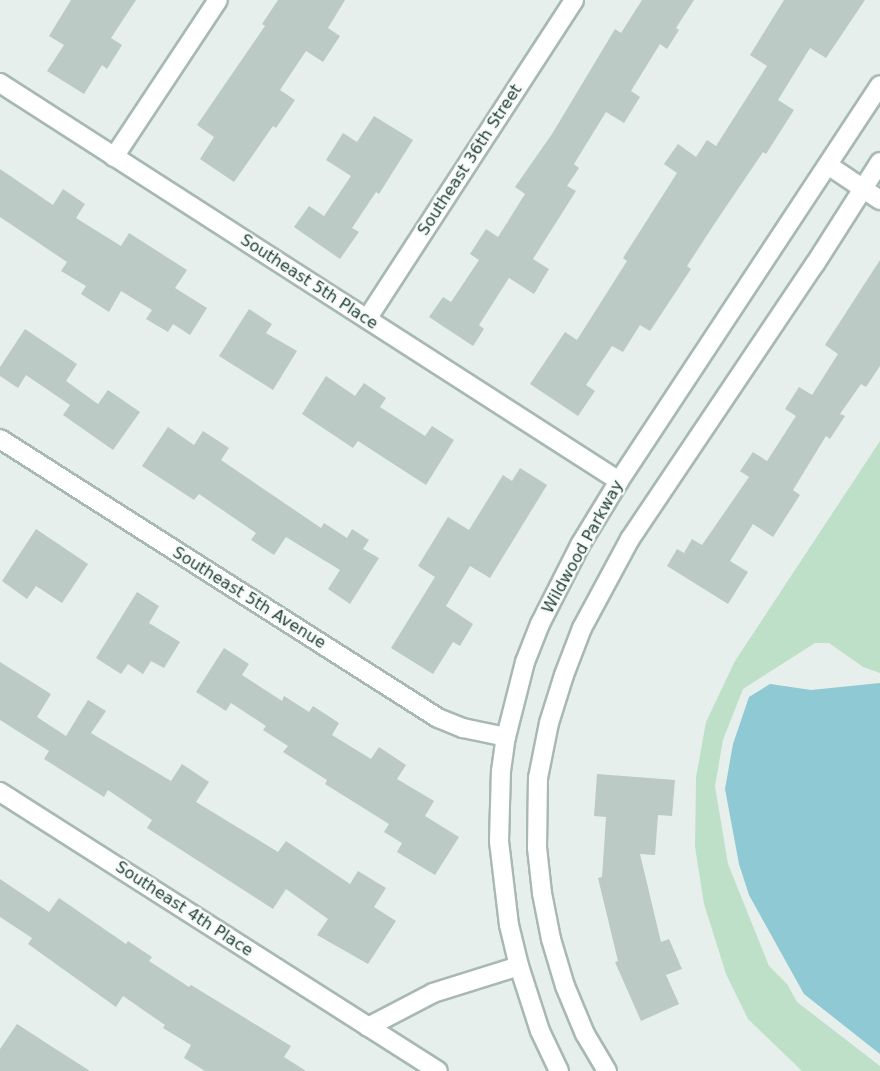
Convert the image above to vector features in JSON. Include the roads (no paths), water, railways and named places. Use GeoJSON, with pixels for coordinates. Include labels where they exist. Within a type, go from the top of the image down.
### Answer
{"type":"FeatureCollection","features":[{"type":"Feature","properties":{"kind":"street"},"geometry":{"type":"LineString","coordinates":[[114,157],[218,0]]}},
{"type":"Feature","properties":{"kind":"street","name":"Southeast 36th Street"},"geometry":{"type":"LineString","coordinates":[[367,319],[574,0]]}},
{"type":"Feature","properties":{"kind":"street","name":"Southeast 5th Place"},"geometry":{"type":"LineString","coordinates":[[0,83],[619,481]]}},
{"type":"Feature","properties":{"kind":"street","name":"Wildwood Parkway"},"geometry":{"type":"LineString","coordinates":[[559,1071],[540,1031],[519,966],[508,914],[499,841],[501,771],[506,737],[525,662],[540,624],[580,545],[619,481],[880,85]]}},
{"type":"Feature","properties":{"kind":"street"},"geometry":{"type":"LineString","coordinates":[[607,1071],[585,1034],[565,986],[551,939],[542,893],[537,848],[537,801],[538,778],[549,723],[582,628],[604,583],[630,539],[880,162]]}},
{"type":"Feature","properties":{"kind":"street"},"geometry":{"type":"LineString","coordinates":[[828,165],[880,200]]}},
{"type":"Feature","properties":{"kind":"street","name":"Southeast 5th Avenue"},"geometry":{"type":"LineString","coordinates":[[0,439],[438,718],[463,728],[506,737]]}},
{"type":"Feature","properties":{"kind":"street","name":"Southeast 4th Place"},"geometry":{"type":"LineString","coordinates":[[0,792],[438,1071]]}},
{"type":"Feature","properties":{"kind":"street"},"geometry":{"type":"LineString","coordinates":[[368,1027],[433,993],[519,966]]}},
{"type":"Feature","properties":{"kind":"water"},"geometry":{"type":"Polygon","coordinates":[[[880,683],[880,1054],[804,994],[749,895],[739,864],[725,789],[733,744],[749,697],[770,684],[811,690],[880,683]]]}}]}
